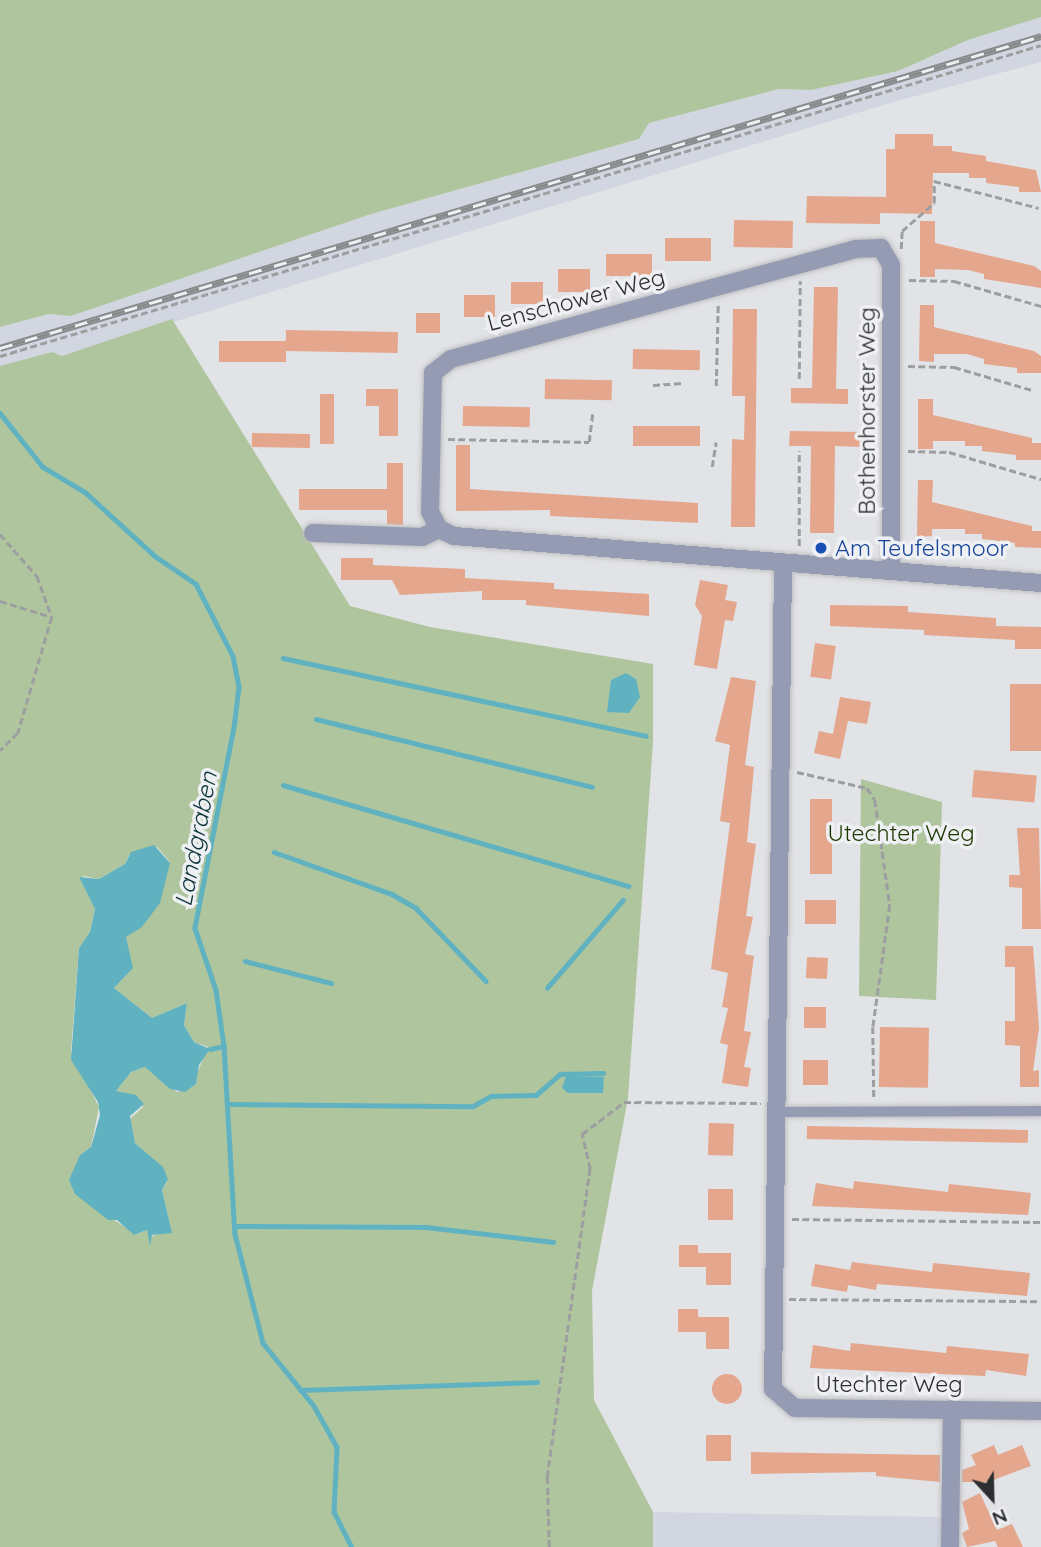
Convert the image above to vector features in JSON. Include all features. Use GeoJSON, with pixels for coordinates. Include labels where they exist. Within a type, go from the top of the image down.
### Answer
{"type":"FeatureCollection","features":[{"type":"Feature","properties":{"kind":"street","name":"Lenschower Weg"},"geometry":{"type":"LineString","coordinates":[[439,528],[430,512],[431,382],[443,362],[870,247],[890,267]]}},
{"type":"Feature","properties":{"kind":"street","name":"Bothenhorster Weg"},"geometry":{"type":"LineString","coordinates":[[890,267],[891,568]]}},
{"type":"Feature","properties":{"kind":"street"},"geometry":{"type":"LineString","coordinates":[[313,533],[422,537],[439,528],[454,536],[791,563],[891,568],[1041,583]]}},
{"type":"Feature","properties":{"kind":"street","name":"Utechter Weg"},"geometry":{"type":"LineString","coordinates":[[791,563],[780,768],[771,1380],[786,1405],[1041,1411]]}},
{"type":"Feature","properties":{"kind":"street"},"geometry":{"type":"LineString","coordinates":[[950,1547],[952,1409]]}},
{"type":"Feature","properties":{"kind":"lane"},"geometry":{"type":"LineString","coordinates":[[775,1107],[875,1112],[1041,1111]]}},
{"type":"Feature","properties":{"kind":"path"},"geometry":{"type":"LineString","coordinates":[[0,356],[1041,45]]}},
{"type":"Feature","properties":{"kind":"path"},"geometry":{"type":"LineString","coordinates":[[890,267],[901,256],[902,231],[934,203],[934,181],[1039,208]]}},
{"type":"Feature","properties":{"kind":"path"},"geometry":{"type":"LineString","coordinates":[[799,379],[800,264]]}},
{"type":"Feature","properties":{"kind":"path"},"geometry":{"type":"LineString","coordinates":[[890,267],[954,281],[1041,306]]}},
{"type":"Feature","properties":{"kind":"path"},"geometry":{"type":"LineString","coordinates":[[716,386],[718,287]]}},
{"type":"Feature","properties":{"kind":"path"},"geometry":{"type":"LineString","coordinates":[[891,366],[954,367],[1032,390]]}},
{"type":"Feature","properties":{"kind":"path"},"geometry":{"type":"LineString","coordinates":[[653,385],[683,383]]}},
{"type":"Feature","properties":{"kind":"path"},"geometry":{"type":"LineString","coordinates":[[431,439],[589,442],[593,411]]}},
{"type":"Feature","properties":{"kind":"path"},"geometry":{"type":"LineString","coordinates":[[712,467],[716,442]]}},
{"type":"Feature","properties":{"kind":"path"},"geometry":{"type":"LineString","coordinates":[[791,563],[799,451]]}},
{"type":"Feature","properties":{"kind":"path"},"geometry":{"type":"LineString","coordinates":[[891,451],[949,452],[1041,479]]}},
{"type":"Feature","properties":{"kind":"path"},"geometry":{"type":"LineString","coordinates":[[0,534],[37,576],[52,617],[18,733],[0,751]]}},
{"type":"Feature","properties":{"kind":"path"},"geometry":{"type":"LineString","coordinates":[[0,601],[52,617]]}},
{"type":"Feature","properties":{"kind":"path"},"geometry":{"type":"LineString","coordinates":[[780,768],[867,788],[875,800],[890,905],[873,1027],[875,1112]]}},
{"type":"Feature","properties":{"kind":"path"},"geometry":{"type":"LineString","coordinates":[[549,1547],[547,1477],[590,1169],[579,1140],[624,1102],[775,1107]]}},
{"type":"Feature","properties":{"kind":"path"},"geometry":{"type":"LineString","coordinates":[[773,1219],[1041,1222]]}},
{"type":"Feature","properties":{"kind":"path"},"geometry":{"type":"LineString","coordinates":[[772,1299],[1041,1301]]}},
{"type":"Feature","properties":{"kind":"shaded area"},"geometry":{"type":"Polygon","coordinates":[[[1041,17],[1041,62],[890,103],[62,356],[52,352],[0,366],[0,327],[49,314],[71,316],[371,214],[639,139],[649,123],[779,89],[811,90],[898,71],[968,40],[1041,17]]]}},
{"type":"Feature","properties":{"kind":"shaded area"},"geometry":{"type":"Polygon","coordinates":[[[653,1512],[944,1517],[943,1547],[652,1547],[653,1512]]]}},
{"type":"Feature","properties":{"kind":"green space"},"geometry":{"type":"Polygon","coordinates":[[[0,0],[1041,0],[1041,17],[968,40],[898,71],[811,90],[779,89],[649,123],[639,139],[371,214],[71,316],[49,314],[0,327],[0,0]]]}},
{"type":"Feature","properties":{"kind":"green space"},"geometry":{"type":"Polygon","coordinates":[[[172,319],[350,606],[430,627],[653,664],[653,742],[628,1098],[592,1291],[594,1400],[653,1512],[653,1547],[0,1547],[0,366],[52,352],[62,356],[172,319]],[[157,847],[129,855],[125,864],[99,879],[83,876],[95,909],[90,932],[79,948],[71,1051],[99,1107],[91,1147],[80,1155],[114,1220],[137,1234],[147,1230],[150,1237],[171,1229],[162,1190],[167,1182],[160,1165],[135,1143],[130,1119],[143,1107],[138,1097],[116,1091],[131,1072],[145,1067],[177,1092],[191,1088],[208,1047],[194,1042],[184,1025],[187,1003],[152,1018],[114,988],[129,972],[126,937],[146,922],[161,891],[169,861],[157,847]]]}},
{"type":"Feature","properties":{"kind":"green space","name":"Utechter Weg"},"geometry":{"type":"Polygon","coordinates":[[[861,779],[942,802],[936,1000],[859,996],[861,779]]]}},
{"type":"Feature","properties":{"kind":"water"},"geometry":{"type":"Polygon","coordinates":[[[626,673],[636,679],[640,697],[629,713],[607,712],[611,680],[626,673]]]}},
{"type":"Feature","properties":{"kind":"water"},"geometry":{"type":"Polygon","coordinates":[[[154,845],[170,863],[160,903],[142,927],[126,937],[133,968],[114,988],[152,1018],[187,1003],[184,1025],[194,1042],[210,1049],[199,1065],[196,1084],[185,1092],[170,1089],[145,1067],[131,1072],[116,1091],[136,1095],[144,1104],[130,1116],[135,1143],[163,1167],[168,1179],[162,1190],[172,1233],[152,1235],[150,1246],[147,1230],[134,1235],[117,1220],[108,1220],[75,1194],[69,1180],[80,1155],[91,1147],[100,1115],[98,1102],[71,1060],[79,948],[90,932],[95,909],[79,877],[99,879],[125,864],[131,852],[154,845]]]}},
{"type":"Feature","properties":{"kind":"water"},"geometry":{"type":"Polygon","coordinates":[[[566,1076],[604,1077],[603,1093],[568,1093],[562,1088],[566,1076]]]}},
{"type":"Feature","properties":{"kind":"building"},"geometry":{"type":"Polygon","coordinates":[[[895,134],[933,134],[933,146],[952,146],[952,151],[986,156],[986,161],[1036,170],[1041,192],[1019,192],[1019,187],[986,183],[986,178],[969,178],[969,173],[933,173],[932,214],[880,213],[880,224],[806,223],[807,196],[886,197],[886,149],[895,149],[895,134]]]}},
{"type":"Feature","properties":{"kind":"building"},"geometry":{"type":"Polygon","coordinates":[[[734,220],[793,221],[793,248],[734,247],[734,220]]]}},
{"type":"Feature","properties":{"kind":"building"},"geometry":{"type":"Polygon","coordinates":[[[920,221],[935,221],[935,243],[1034,266],[1041,271],[1041,288],[984,279],[984,274],[968,270],[935,269],[935,277],[920,277],[920,221]]]}},
{"type":"Feature","properties":{"kind":"building"},"geometry":{"type":"Polygon","coordinates":[[[665,238],[711,238],[711,261],[665,261],[665,238]]]}},
{"type":"Feature","properties":{"kind":"building"},"geometry":{"type":"Polygon","coordinates":[[[606,254],[652,254],[652,276],[606,276],[606,254]]]}},
{"type":"Feature","properties":{"kind":"building"},"geometry":{"type":"Polygon","coordinates":[[[558,269],[590,269],[590,292],[558,292],[558,269]]]}},
{"type":"Feature","properties":{"kind":"building"},"geometry":{"type":"Polygon","coordinates":[[[511,282],[543,282],[543,304],[511,304],[511,282]]]}},
{"type":"Feature","properties":{"kind":"building"},"geometry":{"type":"Polygon","coordinates":[[[814,287],[838,287],[836,389],[848,389],[848,404],[791,403],[791,388],[812,388],[814,287]]]}},
{"type":"Feature","properties":{"kind":"building"},"geometry":{"type":"Polygon","coordinates":[[[464,295],[495,295],[495,317],[464,317],[464,295]]]}},
{"type":"Feature","properties":{"kind":"building"},"geometry":{"type":"Polygon","coordinates":[[[920,305],[934,305],[934,327],[1034,351],[1041,356],[1041,373],[1017,373],[1017,368],[984,364],[984,359],[967,354],[934,354],[934,362],[919,361],[920,305]]]}},
{"type":"Feature","properties":{"kind":"building"},"geometry":{"type":"Polygon","coordinates":[[[733,309],[757,309],[755,527],[731,527],[732,439],[744,440],[745,396],[732,396],[733,309]]]}},
{"type":"Feature","properties":{"kind":"building"},"geometry":{"type":"Polygon","coordinates":[[[416,313],[440,313],[440,333],[416,333],[416,313]]]}},
{"type":"Feature","properties":{"kind":"building"},"geometry":{"type":"Polygon","coordinates":[[[286,330],[398,332],[398,353],[286,351],[286,330]]]}},
{"type":"Feature","properties":{"kind":"building"},"geometry":{"type":"Polygon","coordinates":[[[219,341],[286,341],[286,362],[219,362],[219,341]]]}},
{"type":"Feature","properties":{"kind":"building"},"geometry":{"type":"Polygon","coordinates":[[[633,349],[700,350],[700,370],[633,369],[633,349]]]}},
{"type":"Feature","properties":{"kind":"building"},"geometry":{"type":"Polygon","coordinates":[[[545,379],[612,380],[612,400],[545,399],[545,379]]]}},
{"type":"Feature","properties":{"kind":"building"},"geometry":{"type":"Polygon","coordinates":[[[366,389],[398,389],[398,436],[379,436],[379,406],[366,406],[366,389]]]}},
{"type":"Feature","properties":{"kind":"building"},"geometry":{"type":"Polygon","coordinates":[[[320,394],[334,394],[334,444],[320,444],[320,394]]]}},
{"type":"Feature","properties":{"kind":"building"},"geometry":{"type":"Polygon","coordinates":[[[918,399],[933,399],[933,415],[1032,438],[1032,443],[1041,443],[1041,460],[1016,460],[1016,455],[982,451],[982,446],[965,446],[965,441],[933,441],[933,449],[918,449],[918,399]]]}},
{"type":"Feature","properties":{"kind":"building"},"geometry":{"type":"Polygon","coordinates":[[[463,406],[530,407],[530,427],[463,426],[463,406]]]}},
{"type":"Feature","properties":{"kind":"building"},"geometry":{"type":"Polygon","coordinates":[[[633,426],[700,426],[700,446],[633,446],[633,426]]]}},
{"type":"Feature","properties":{"kind":"building"},"geometry":{"type":"Polygon","coordinates":[[[790,431],[862,432],[862,447],[835,446],[834,533],[810,533],[811,446],[789,446],[790,431]]]}},
{"type":"Feature","properties":{"kind":"building"},"geometry":{"type":"Polygon","coordinates":[[[252,433],[310,434],[310,448],[252,447],[252,433]]]}},
{"type":"Feature","properties":{"kind":"building"},"geometry":{"type":"Polygon","coordinates":[[[456,445],[470,445],[470,489],[698,503],[698,523],[550,516],[550,510],[456,511],[456,445]]]}},
{"type":"Feature","properties":{"kind":"building"},"geometry":{"type":"Polygon","coordinates":[[[387,463],[403,463],[403,525],[387,524],[387,510],[299,510],[299,489],[387,489],[387,463]]]}},
{"type":"Feature","properties":{"kind":"building"},"geometry":{"type":"Polygon","coordinates":[[[918,480],[933,480],[932,502],[1032,526],[1032,531],[1041,531],[1041,548],[1015,547],[1015,543],[982,539],[982,534],[965,534],[965,529],[932,529],[932,536],[917,537],[918,480]]]}},
{"type":"Feature","properties":{"kind":"building"},"geometry":{"type":"Polygon","coordinates":[[[341,558],[373,558],[373,565],[465,569],[465,578],[554,583],[554,589],[649,594],[649,616],[526,605],[526,600],[482,600],[482,591],[400,595],[392,580],[341,580],[341,558]]]}},
{"type":"Feature","properties":{"kind":"building"},"geometry":{"type":"Polygon","coordinates":[[[700,580],[728,585],[725,600],[737,602],[733,621],[725,620],[717,669],[694,665],[702,616],[695,605],[700,580]]]}},
{"type":"Feature","properties":{"kind":"building"},"geometry":{"type":"Polygon","coordinates":[[[830,605],[908,606],[908,612],[996,618],[996,626],[1041,627],[1041,649],[1015,649],[1015,640],[924,635],[924,630],[830,626],[830,605]]]}},
{"type":"Feature","properties":{"kind":"building"},"geometry":{"type":"Polygon","coordinates":[[[815,643],[836,646],[831,680],[810,677],[815,643]]]}},
{"type":"Feature","properties":{"kind":"building"},"geometry":{"type":"Polygon","coordinates":[[[731,677],[756,681],[745,765],[754,767],[747,842],[756,844],[746,916],[753,917],[745,954],[754,956],[744,1031],[751,1032],[744,1067],[751,1068],[748,1087],[722,1083],[728,1045],[720,1043],[728,1008],[722,1007],[728,973],[711,969],[730,823],[720,821],[730,745],[715,741],[731,677]]]}},
{"type":"Feature","properties":{"kind":"building"},"geometry":{"type":"Polygon","coordinates":[[[1010,684],[1041,684],[1041,751],[1010,751],[1010,684]]]}},
{"type":"Feature","properties":{"kind":"building"},"geometry":{"type":"Polygon","coordinates":[[[840,697],[871,702],[867,724],[848,721],[840,759],[814,753],[819,731],[833,734],[840,697]]]}},
{"type":"Feature","properties":{"kind":"building"},"geometry":{"type":"Polygon","coordinates":[[[974,770],[1037,775],[1034,802],[972,797],[974,770]]]}},
{"type":"Feature","properties":{"kind":"building"},"geometry":{"type":"Polygon","coordinates":[[[810,799],[832,799],[832,874],[810,874],[810,799]]]}},
{"type":"Feature","properties":{"kind":"building"},"geometry":{"type":"Polygon","coordinates":[[[1017,828],[1039,828],[1041,929],[1022,929],[1022,888],[1009,887],[1009,875],[1020,875],[1017,828]]]}},
{"type":"Feature","properties":{"kind":"building"},"geometry":{"type":"Polygon","coordinates":[[[805,900],[836,900],[836,924],[805,924],[805,900]]]}},
{"type":"Feature","properties":{"kind":"building"},"geometry":{"type":"Polygon","coordinates":[[[1005,946],[1033,946],[1039,1028],[1033,1071],[1039,1070],[1039,1087],[1020,1087],[1020,1046],[1005,1045],[1005,1021],[1015,1021],[1015,967],[1005,967],[1005,946]]]}},
{"type":"Feature","properties":{"kind":"building"},"geometry":{"type":"Polygon","coordinates":[[[807,957],[828,958],[827,979],[806,978],[807,957]]]}},
{"type":"Feature","properties":{"kind":"building"},"geometry":{"type":"Polygon","coordinates":[[[804,1007],[826,1007],[826,1028],[804,1028],[804,1007]]]}},
{"type":"Feature","properties":{"kind":"building"},"geometry":{"type":"Polygon","coordinates":[[[880,1027],[929,1028],[928,1088],[879,1087],[880,1027]]]}},
{"type":"Feature","properties":{"kind":"building"},"geometry":{"type":"Polygon","coordinates":[[[803,1060],[828,1060],[828,1085],[803,1085],[803,1060]]]}},
{"type":"Feature","properties":{"kind":"building"},"geometry":{"type":"Polygon","coordinates":[[[709,1123],[734,1124],[733,1156],[708,1155],[709,1123]]]}},
{"type":"Feature","properties":{"kind":"building"},"geometry":{"type":"Polygon","coordinates":[[[807,1126],[1028,1130],[1028,1143],[807,1139],[807,1126]]]}},
{"type":"Feature","properties":{"kind":"building"},"geometry":{"type":"Polygon","coordinates":[[[854,1181],[948,1192],[949,1184],[1031,1193],[1028,1215],[812,1206],[816,1183],[853,1189],[854,1181]]]}},
{"type":"Feature","properties":{"kind":"building"},"geometry":{"type":"Polygon","coordinates":[[[708,1189],[733,1189],[733,1220],[708,1220],[708,1189]]]}},
{"type":"Feature","properties":{"kind":"building"},"geometry":{"type":"Polygon","coordinates":[[[679,1245],[698,1245],[698,1253],[731,1253],[731,1285],[706,1285],[706,1267],[679,1267],[679,1245]]]}},
{"type":"Feature","properties":{"kind":"building"},"geometry":{"type":"Polygon","coordinates":[[[852,1262],[932,1272],[933,1263],[1030,1273],[1027,1296],[877,1284],[876,1290],[848,1285],[847,1292],[811,1286],[815,1264],[850,1270],[852,1262]]]}},
{"type":"Feature","properties":{"kind":"building"},"geometry":{"type":"Polygon","coordinates":[[[678,1309],[698,1309],[698,1317],[729,1317],[729,1349],[706,1349],[706,1332],[678,1332],[678,1309]]]}},
{"type":"Feature","properties":{"kind":"building"},"geometry":{"type":"Polygon","coordinates":[[[851,1343],[946,1353],[947,1346],[1029,1354],[1026,1376],[986,1370],[985,1376],[810,1368],[813,1345],[850,1351],[851,1343]]]}},
{"type":"Feature","properties":{"kind":"building"},"geometry":{"type":"Polygon","coordinates":[[[727,1374],[733,1375],[741,1383],[741,1395],[733,1403],[727,1404],[721,1403],[713,1395],[712,1389],[713,1383],[721,1375],[727,1374]]]}},
{"type":"Feature","properties":{"kind":"building"},"geometry":{"type":"Polygon","coordinates":[[[706,1435],[731,1435],[731,1461],[706,1461],[706,1435]]]}},
{"type":"Feature","properties":{"kind":"building"},"geometry":{"type":"Polygon","coordinates":[[[994,1445],[998,1455],[1022,1445],[1031,1466],[988,1482],[962,1482],[962,1470],[976,1465],[971,1455],[994,1445]]]}},
{"type":"Feature","properties":{"kind":"building"},"geometry":{"type":"Polygon","coordinates":[[[751,1452],[940,1455],[940,1482],[876,1476],[876,1472],[751,1474],[751,1452]]]}},
{"type":"Feature","properties":{"kind":"building"},"geometry":{"type":"Polygon","coordinates":[[[980,1493],[997,1530],[1012,1524],[1023,1547],[998,1547],[995,1541],[967,1547],[962,1533],[969,1529],[962,1502],[980,1493]]]}},
{"type":"Feature","properties":{"kind":"waterway","name":"Landgraben"},"geometry":{"type":"LineString","coordinates":[[0,413],[43,467],[85,492],[155,556],[196,584],[233,656],[239,687],[235,722],[195,928],[216,990],[224,1046],[235,1234],[263,1343],[314,1406],[337,1447],[334,1512],[352,1547]]}},
{"type":"Feature","properties":{"kind":"waterway"},"geometry":{"type":"LineString","coordinates":[[283,658],[646,736]]}},
{"type":"Feature","properties":{"kind":"waterway"},"geometry":{"type":"LineString","coordinates":[[316,719],[592,787]]}},
{"type":"Feature","properties":{"kind":"waterway"},"geometry":{"type":"LineString","coordinates":[[283,785],[629,886]]}},
{"type":"Feature","properties":{"kind":"waterway"},"geometry":{"type":"LineString","coordinates":[[274,852],[392,894],[416,908],[486,981]]}},
{"type":"Feature","properties":{"kind":"waterway"},"geometry":{"type":"LineString","coordinates":[[547,988],[623,900]]}},
{"type":"Feature","properties":{"kind":"waterway"},"geometry":{"type":"LineString","coordinates":[[245,961],[331,983]]}},
{"type":"Feature","properties":{"kind":"waterway"},"geometry":{"type":"LineString","coordinates":[[210,1049],[224,1046]]}},
{"type":"Feature","properties":{"kind":"waterway"},"geometry":{"type":"LineString","coordinates":[[229,1104],[473,1106],[491,1096],[536,1095],[560,1074],[603,1073]]}},
{"type":"Feature","properties":{"kind":"waterway"},"geometry":{"type":"LineString","coordinates":[[234,1226],[426,1227],[553,1242]]}},
{"type":"Feature","properties":{"kind":"waterway"},"geometry":{"type":"LineString","coordinates":[[300,1390],[537,1382]]}},
{"type":"Feature","properties":{"kind":"railway"},"geometry":{"type":"LineString","coordinates":[[0,348],[1041,36]]}},
{"type":"Feature","properties":{"kind":"place","name":"Am Teufelsmoor"},"geometry":{"type":"Point","coordinates":[821,548]}}]}
